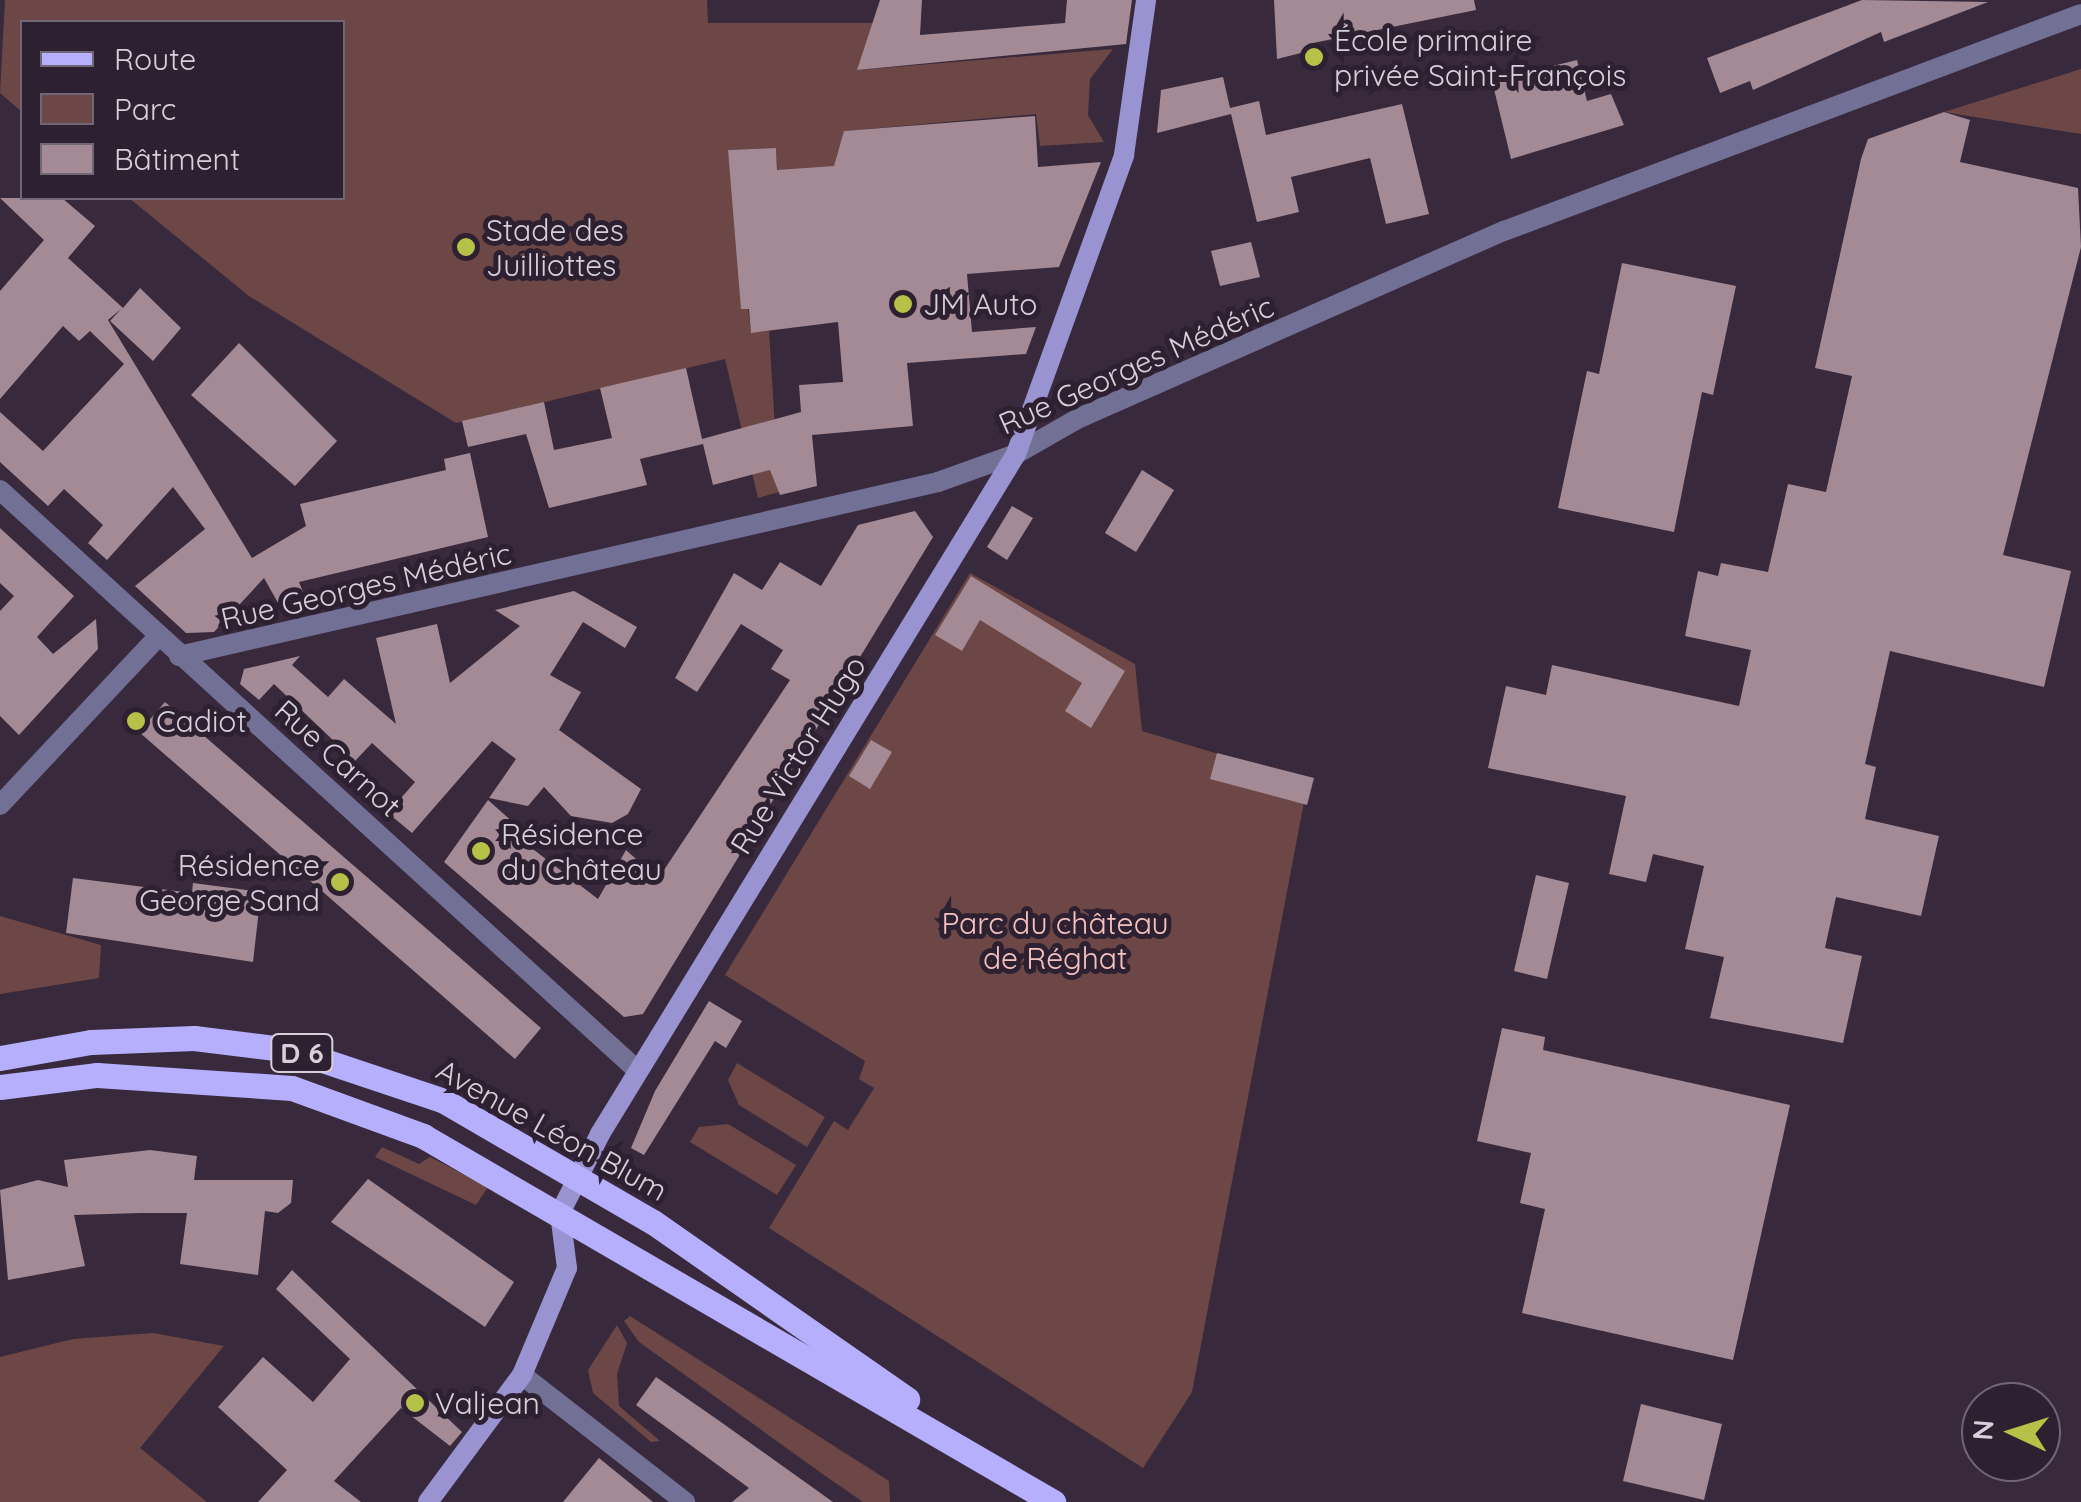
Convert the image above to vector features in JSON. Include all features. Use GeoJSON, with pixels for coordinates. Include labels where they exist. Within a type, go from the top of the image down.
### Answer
{"type":"FeatureCollection","features":[{"type":"Feature","properties":{"kind":"main road","name":"Avenue Léon Blum"},"geometry":{"type":"LineString","coordinates":[[0,1058],[91,1042],[194,1038],[292,1050],[444,1101],[579,1176],[765,1296],[1053,1502]]}},
{"type":"Feature","properties":{"kind":"main road","name":"Avenue Léon Blum"},"geometry":{"type":"LineString","coordinates":[[0,1088],[96,1075],[292,1088],[422,1136],[1004,1470]]}},
{"type":"Feature","properties":{"kind":"street","name":"Rue Victor Hugo"},"geometry":{"type":"LineString","coordinates":[[560,1213],[638,1070],[1016,454],[1124,155],[1146,0]]}},
{"type":"Feature","properties":{"kind":"street","name":"Rue Georges Médéric"},"geometry":{"type":"LineString","coordinates":[[180,656],[771,524],[1016,454],[1077,419],[1504,231],[2081,14]]}},
{"type":"Feature","properties":{"kind":"street","name":"Rue Carnot"},"geometry":{"type":"LineString","coordinates":[[0,490],[157,638],[638,1070]]}},
{"type":"Feature","properties":{"kind":"street"},"geometry":{"type":"LineString","coordinates":[[0,806],[157,638]]}},
{"type":"Feature","properties":{"kind":"street"},"geometry":{"type":"LineString","coordinates":[[428,1502],[522,1376],[567,1268],[560,1213]]}},
{"type":"Feature","properties":{"kind":"street"},"geometry":{"type":"LineString","coordinates":[[522,1376],[685,1502]]}},
{"type":"Feature","properties":{"kind":"green space","name":"Stade des Juilliottes"},"geometry":{"type":"Polygon","coordinates":[[[5,0],[707,0],[708,23],[873,23],[858,70],[1113,49],[1090,79],[1088,115],[1104,142],[1040,146],[1036,114],[845,131],[834,166],[779,192],[776,148],[728,150],[751,332],[769,331],[779,492],[758,498],[725,359],[456,423],[249,296],[131,200],[345,200],[345,20],[20,20],[20,110],[0,93],[5,0]]]}},
{"type":"Feature","properties":{"kind":"green space"},"geometry":{"type":"Polygon","coordinates":[[[2081,69],[2081,134],[1944,112],[2081,69]]]}},
{"type":"Feature","properties":{"kind":"green space","name":"Parc du château de Réghat"},"geometry":{"type":"Polygon","coordinates":[[[970,573],[1135,664],[1142,731],[1308,781],[1192,1392],[1143,1468],[769,1228],[834,1121],[848,1130],[874,1088],[859,1079],[865,1061],[725,975],[970,573]]]}},
{"type":"Feature","properties":{"kind":"green space"},"geometry":{"type":"Polygon","coordinates":[[[0,916],[101,945],[99,978],[0,994],[0,916]]]}},
{"type":"Feature","properties":{"kind":"green space"},"geometry":{"type":"Polygon","coordinates":[[[737,1063],[825,1117],[807,1147],[739,1105],[728,1080],[737,1063]]]}},
{"type":"Feature","properties":{"kind":"green space"},"geometry":{"type":"Polygon","coordinates":[[[728,1124],[796,1165],[777,1195],[690,1142],[699,1127],[728,1124]]]}},
{"type":"Feature","properties":{"kind":"green space"},"geometry":{"type":"Polygon","coordinates":[[[382,1147],[419,1164],[430,1157],[488,1187],[476,1205],[375,1157],[382,1147]]]}},
{"type":"Feature","properties":{"kind":"green space"},"geometry":{"type":"Polygon","coordinates":[[[630,1316],[889,1481],[890,1502],[863,1502],[824,1475],[639,1342],[624,1321],[630,1316]]]}},
{"type":"Feature","properties":{"kind":"green space"},"geometry":{"type":"Polygon","coordinates":[[[617,1325],[627,1343],[617,1374],[619,1406],[660,1441],[651,1442],[593,1393],[588,1370],[617,1325]]]}},
{"type":"Feature","properties":{"kind":"green space"},"geometry":{"type":"Polygon","coordinates":[[[153,1333],[224,1346],[140,1448],[207,1502],[0,1502],[0,1357],[73,1339],[153,1333]]]}},
{"type":"Feature","properties":{"kind":"building"},"geometry":{"type":"Polygon","coordinates":[[[880,0],[922,0],[920,35],[1065,23],[1067,0],[1132,0],[1126,44],[857,70],[880,0]]]}},
{"type":"Feature","properties":{"kind":"building"},"geometry":{"type":"Polygon","coordinates":[[[1274,0],[1474,0],[1476,10],[1308,44],[1309,51],[1277,59],[1274,0]]]}},
{"type":"Feature","properties":{"kind":"building"},"geometry":{"type":"Polygon","coordinates":[[[1862,0],[1988,2],[1884,42],[1881,32],[1753,90],[1750,81],[1720,93],[1707,58],[1862,0]]]}},
{"type":"Feature","properties":{"kind":"building"},"geometry":{"type":"Polygon","coordinates":[[[1577,60],[1587,101],[1611,94],[1624,125],[1511,159],[1492,81],[1577,60]]]}},
{"type":"Feature","properties":{"kind":"building"},"geometry":{"type":"Polygon","coordinates":[[[1223,77],[1230,108],[1259,101],[1266,135],[1402,104],[1429,214],[1386,224],[1370,158],[1291,177],[1299,212],[1257,222],[1231,114],[1157,133],[1161,90],[1223,77]]]}},
{"type":"Feature","properties":{"kind":"building"},"geometry":{"type":"Polygon","coordinates":[[[1944,112],[1970,120],[1960,162],[2078,188],[2081,247],[2003,555],[2071,571],[2044,687],[1890,651],[1865,764],[1876,767],[1865,819],[1939,836],[1921,916],[1836,897],[1825,948],[1862,956],[1843,1043],[1710,1018],[1724,957],[1685,949],[1704,866],[1653,854],[1646,882],[1609,874],[1626,796],[1488,768],[1506,686],[1546,695],[1552,665],[1739,706],[1751,650],[1685,636],[1698,571],[1718,576],[1721,563],[1768,572],[1788,484],[1826,492],[1852,376],[1815,368],[1861,159],[1868,139],[1944,112]]]}},
{"type":"Feature","properties":{"kind":"building"},"geometry":{"type":"Polygon","coordinates":[[[1035,116],[1038,167],[1101,162],[1059,267],[967,274],[972,332],[1036,327],[1026,354],[907,363],[913,426],[812,435],[817,486],[780,495],[770,470],[713,485],[703,444],[640,459],[647,485],[549,508],[526,434],[468,447],[462,421],[544,402],[554,450],[612,438],[600,388],[686,368],[702,439],[801,412],[799,385],[843,382],[838,322],[751,333],[749,309],[741,309],[728,150],[776,148],[777,170],[834,166],[844,131],[1035,116]]]}},
{"type":"Feature","properties":{"kind":"building"},"geometry":{"type":"Polygon","coordinates":[[[0,198],[64,200],[95,226],[68,258],[123,308],[140,288],[181,328],[153,361],[110,321],[121,309],[108,320],[252,558],[306,526],[300,504],[446,470],[444,459],[470,453],[488,537],[299,582],[308,605],[282,610],[264,578],[214,632],[186,633],[135,586],[205,529],[173,487],[107,560],[88,543],[103,525],[64,489],[48,506],[0,462],[0,412],[43,451],[124,364],[90,331],[79,341],[63,326],[0,399],[0,291],[44,240],[0,198]]]}},
{"type":"Feature","properties":{"kind":"building"},"geometry":{"type":"Polygon","coordinates":[[[1251,242],[1260,277],[1220,286],[1211,251],[1251,242]]]}},
{"type":"Feature","properties":{"kind":"building"},"geometry":{"type":"Polygon","coordinates":[[[1622,263],[1736,286],[1713,395],[1702,392],[1674,532],[1558,508],[1587,371],[1599,374],[1622,263]]]}},
{"type":"Feature","properties":{"kind":"building"},"geometry":{"type":"Polygon","coordinates":[[[239,343],[337,441],[295,486],[191,395],[239,343]]]}},
{"type":"Feature","properties":{"kind":"building"},"geometry":{"type":"Polygon","coordinates":[[[1142,470],[1174,490],[1136,552],[1105,533],[1142,470]]]}},
{"type":"Feature","properties":{"kind":"building"},"geometry":{"type":"Polygon","coordinates":[[[1012,506],[1033,518],[1007,560],[987,547],[1012,506]]]}},
{"type":"Feature","properties":{"kind":"building"},"geometry":{"type":"Polygon","coordinates":[[[915,511],[933,537],[643,1014],[624,1017],[444,862],[488,800],[514,823],[508,830],[598,899],[626,850],[658,879],[790,680],[771,669],[783,650],[741,624],[697,692],[675,678],[734,573],[762,590],[780,562],[821,586],[858,525],[915,511]]]}},
{"type":"Feature","properties":{"kind":"building"},"geometry":{"type":"Polygon","coordinates":[[[0,528],[74,596],[37,637],[53,654],[96,619],[98,649],[19,735],[0,716],[0,611],[14,596],[0,583],[0,528]]]}},
{"type":"Feature","properties":{"kind":"building"},"geometry":{"type":"Polygon","coordinates":[[[971,576],[1125,671],[1091,728],[1065,711],[1082,683],[980,620],[962,651],[935,635],[971,576]]]}},
{"type":"Feature","properties":{"kind":"building"},"geometry":{"type":"Polygon","coordinates":[[[574,591],[637,627],[625,648],[583,622],[550,675],[581,692],[559,730],[641,789],[628,814],[612,823],[571,816],[544,787],[528,806],[489,798],[516,759],[492,741],[412,833],[388,813],[415,782],[372,743],[355,761],[274,684],[259,700],[240,684],[244,669],[300,656],[292,665],[328,697],[344,679],[396,724],[376,638],[437,624],[450,683],[520,626],[495,610],[574,591]]]}},
{"type":"Feature","properties":{"kind":"building","name":"Résidence George Sand"},"geometry":{"type":"Polygon","coordinates":[[[165,702],[541,1028],[515,1059],[139,732],[165,702]]]}},
{"type":"Feature","properties":{"kind":"building"},"geometry":{"type":"Polygon","coordinates":[[[871,740],[892,752],[870,789],[849,776],[871,740]]]}},
{"type":"Feature","properties":{"kind":"building"},"geometry":{"type":"Polygon","coordinates":[[[1217,753],[1314,778],[1307,805],[1210,779],[1217,753]]]}},
{"type":"Feature","properties":{"kind":"building"},"geometry":{"type":"Polygon","coordinates":[[[1536,875],[1569,883],[1547,979],[1514,971],[1536,875]]]}},
{"type":"Feature","properties":{"kind":"building"},"geometry":{"type":"Polygon","coordinates":[[[73,878],[192,893],[193,883],[261,892],[253,962],[66,933],[73,878]]]}},
{"type":"Feature","properties":{"kind":"building"},"geometry":{"type":"Polygon","coordinates":[[[709,1001],[742,1021],[726,1048],[715,1041],[644,1155],[631,1148],[655,1091],[709,1001]]]}},
{"type":"Feature","properties":{"kind":"building"},"geometry":{"type":"Polygon","coordinates":[[[1502,1028],[1545,1037],[1543,1050],[1790,1105],[1733,1360],[1522,1313],[1545,1209],[1520,1203],[1531,1153],[1477,1141],[1502,1028]]]}},
{"type":"Feature","properties":{"kind":"building"},"geometry":{"type":"Polygon","coordinates":[[[150,1150],[197,1156],[194,1180],[293,1180],[291,1203],[278,1213],[265,1211],[258,1275],[180,1264],[187,1213],[141,1213],[74,1215],[85,1266],[8,1280],[0,1190],[38,1180],[68,1187],[64,1160],[150,1150]]]}},
{"type":"Feature","properties":{"kind":"building"},"geometry":{"type":"Polygon","coordinates":[[[368,1179],[514,1282],[485,1327],[331,1222],[368,1179]]]}},
{"type":"Feature","properties":{"kind":"building"},"geometry":{"type":"Polygon","coordinates":[[[292,1270],[462,1432],[450,1446],[401,1408],[334,1481],[361,1502],[258,1502],[287,1470],[218,1407],[263,1357],[313,1402],[350,1359],[276,1289],[292,1270]]]}},
{"type":"Feature","properties":{"kind":"building"},"geometry":{"type":"Polygon","coordinates":[[[656,1377],[833,1502],[732,1502],[749,1488],[636,1405],[656,1377]]]}},
{"type":"Feature","properties":{"kind":"building"},"geometry":{"type":"Polygon","coordinates":[[[1641,1404],[1722,1424],[1704,1500],[1623,1481],[1641,1404]]]}},
{"type":"Feature","properties":{"kind":"building"},"geometry":{"type":"Polygon","coordinates":[[[599,1458],[653,1502],[563,1502],[599,1458]]]}},
{"type":"Feature","properties":{"kind":"place","name":"École primaire privée Saint-François"},"geometry":{"type":"Point","coordinates":[1314,57]}},
{"type":"Feature","properties":{"kind":"place","name":"Stade des Juilliottes"},"geometry":{"type":"Point","coordinates":[466,247]}},
{"type":"Feature","properties":{"kind":"place","name":"JM Auto"},"geometry":{"type":"Point","coordinates":[903,304]}},
{"type":"Feature","properties":{"kind":"place","name":"Cadiot"},"geometry":{"type":"Point","coordinates":[136,721]}},
{"type":"Feature","properties":{"kind":"place","name":"Résidence du Château"},"geometry":{"type":"Point","coordinates":[481,851]}},
{"type":"Feature","properties":{"kind":"place","name":"Résidence George Sand"},"geometry":{"type":"Point","coordinates":[340,882]}},
{"type":"Feature","properties":{"kind":"place","name":"Valjean"},"geometry":{"type":"Point","coordinates":[415,1403]}}]}
